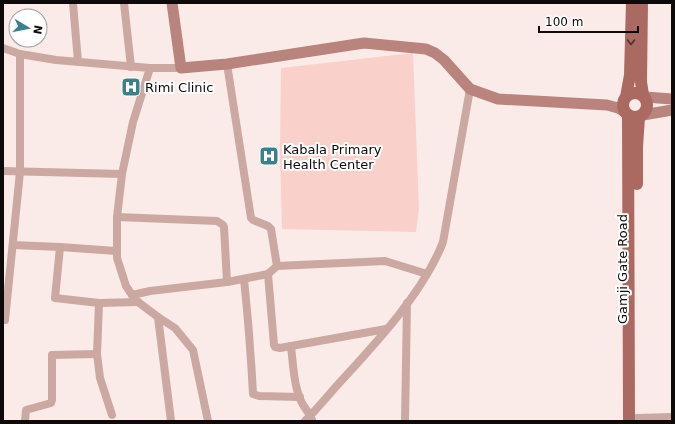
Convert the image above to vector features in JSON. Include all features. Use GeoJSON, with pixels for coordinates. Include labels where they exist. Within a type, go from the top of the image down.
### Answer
{"type":"FeatureCollection","features":[{"type":"Feature","properties":{"kind":"main road"},"geometry":{"type":"LineString","coordinates":[[632,3],[630,75],[631,109],[628,147],[634,420]]}},
{"type":"Feature","properties":{"kind":"main road"},"geometry":{"type":"LineString","coordinates":[[631,109],[646,111],[648,106],[641,82],[642,3]]}},
{"type":"Feature","properties":{"kind":"main road"},"geometry":{"type":"LineString","coordinates":[[631,109],[629,94],[636,93],[644,96]]}},
{"type":"Feature","properties":{"kind":"main road","name":"Gamji Gate Road"},"geometry":{"type":"LineString","coordinates":[[631,109],[637,147],[634,420]]}},
{"type":"Feature","properties":{"kind":"street"},"geometry":{"type":"LineString","coordinates":[[73,3],[78,62]]}},
{"type":"Feature","properties":{"kind":"street"},"geometry":{"type":"LineString","coordinates":[[124,3],[131,66]]}},
{"type":"Feature","properties":{"kind":"street"},"geometry":{"type":"LineString","coordinates":[[172,3],[181,68]]}},
{"type":"Feature","properties":{"kind":"street"},"geometry":{"type":"LineString","coordinates":[[3,48],[20,54],[78,62],[150,68],[181,68],[227,64],[364,43],[426,49],[435,52],[470,89],[498,99],[607,105],[631,109],[672,110]]}},
{"type":"Feature","properties":{"kind":"street"},"geometry":{"type":"LineString","coordinates":[[5,320],[20,172],[20,54]]}},
{"type":"Feature","properties":{"kind":"street"},"geometry":{"type":"LineString","coordinates":[[227,64],[251,218],[252,220],[268,226],[271,229],[277,266]]}},
{"type":"Feature","properties":{"kind":"street"},"geometry":{"type":"LineString","coordinates":[[150,68],[133,122],[122,174],[117,217],[116,251],[120,272],[132,295],[138,302],[175,328],[193,350],[208,421]]}},
{"type":"Feature","properties":{"kind":"street"},"geometry":{"type":"LineString","coordinates":[[291,346],[297,389],[300,400],[309,419],[368,352],[407,303],[427,274],[437,256],[443,242],[470,89]]}},
{"type":"Feature","properties":{"kind":"street"},"geometry":{"type":"LineString","coordinates":[[644,96],[672,99]]}},
{"type":"Feature","properties":{"kind":"street"},"geometry":{"type":"LineString","coordinates":[[3,171],[122,174]]}},
{"type":"Feature","properties":{"kind":"street"},"geometry":{"type":"LineString","coordinates":[[117,217],[217,220],[224,227],[227,282]]}},
{"type":"Feature","properties":{"kind":"street"},"geometry":{"type":"LineString","coordinates":[[13,246],[60,247],[116,251]]}},
{"type":"Feature","properties":{"kind":"street"},"geometry":{"type":"LineString","coordinates":[[60,247],[55,298],[99,303],[138,302]]}},
{"type":"Feature","properties":{"kind":"street"},"geometry":{"type":"LineString","coordinates":[[132,295],[150,291],[244,279],[268,274],[277,266],[385,261],[427,274]]}},
{"type":"Feature","properties":{"kind":"street"},"geometry":{"type":"LineString","coordinates":[[268,274],[275,347],[280,348],[386,329]]}},
{"type":"Feature","properties":{"kind":"street"},"geometry":{"type":"LineString","coordinates":[[244,279],[250,331],[250,357],[253,394],[259,396],[300,397]]}},
{"type":"Feature","properties":{"kind":"street"},"geometry":{"type":"LineString","coordinates":[[99,303],[97,354],[100,378],[112,415]]}},
{"type":"Feature","properties":{"kind":"street"},"geometry":{"type":"LineString","coordinates":[[405,421],[407,303]]}},
{"type":"Feature","properties":{"kind":"street"},"geometry":{"type":"LineString","coordinates":[[158,317],[171,421]]}},
{"type":"Feature","properties":{"kind":"street"},"geometry":{"type":"LineString","coordinates":[[25,421],[26,410],[50,403],[52,400],[52,355],[97,354]]}},
{"type":"Feature","properties":{"kind":"street"},"geometry":{"type":"LineString","coordinates":[[634,420],[672,417]]}},
{"type":"Feature","properties":{"kind":"shaded area"},"geometry":{"type":"Polygon","coordinates":[[[413,53],[419,209],[416,232],[282,229],[280,152],[281,68],[413,53]]]}},
{"type":"Feature","properties":{"kind":"place","name":"Rimi Clinic"},"geometry":{"type":"Point","coordinates":[131,87]}},
{"type":"Feature","properties":{"kind":"place","name":"Kabala Primary Health Center"},"geometry":{"type":"Point","coordinates":[269,156]}}]}
